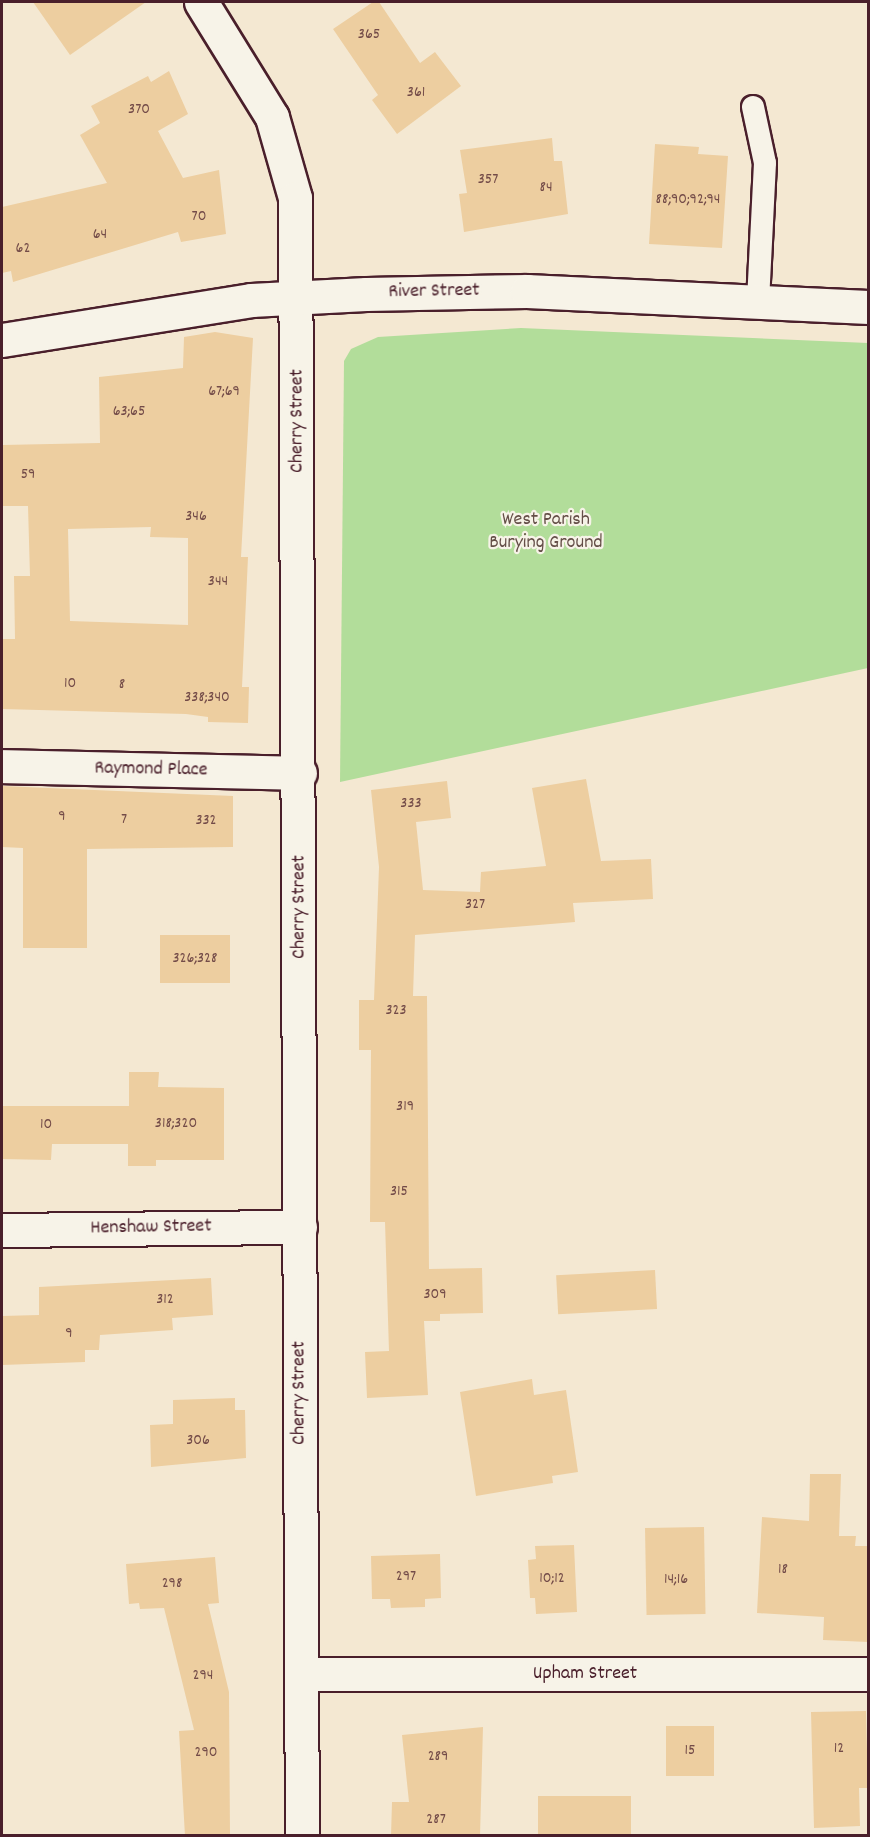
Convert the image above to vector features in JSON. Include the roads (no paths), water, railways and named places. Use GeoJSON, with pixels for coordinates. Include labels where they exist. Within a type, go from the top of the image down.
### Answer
{"type":"FeatureCollection","features":[{"type":"Feature","properties":{"kind":"street","name":"Cherry Street"},"geometry":{"type":"LineString","coordinates":[[201,2],[262,97],[288,159],[295,198],[300,773],[302,1836]]}},
{"type":"Feature","properties":{"kind":"street","name":"River Street"},"geometry":{"type":"LineString","coordinates":[[2,340],[297,297],[527,291],[868,307]]}},
{"type":"Feature","properties":{"kind":"street","name":"Raymond Place"},"geometry":{"type":"LineString","coordinates":[[2,766],[300,773]]}},
{"type":"Feature","properties":{"kind":"street","name":"Henshaw Street"},"geometry":{"type":"LineString","coordinates":[[2,1230],[300,1227]]}},
{"type":"Feature","properties":{"kind":"street","name":"Upham Street"},"geometry":{"type":"LineString","coordinates":[[301,1674],[868,1674]]}},
{"type":"Feature","properties":{"kind":"lane"},"geometry":{"type":"LineString","coordinates":[[753,107],[765,163],[758,302]]}},
{"type":"Feature","properties":{"kind":"park label","name":"West Parish Burying Ground"},"geometry":{"type":"Point","coordinates":[546,532]}}]}
